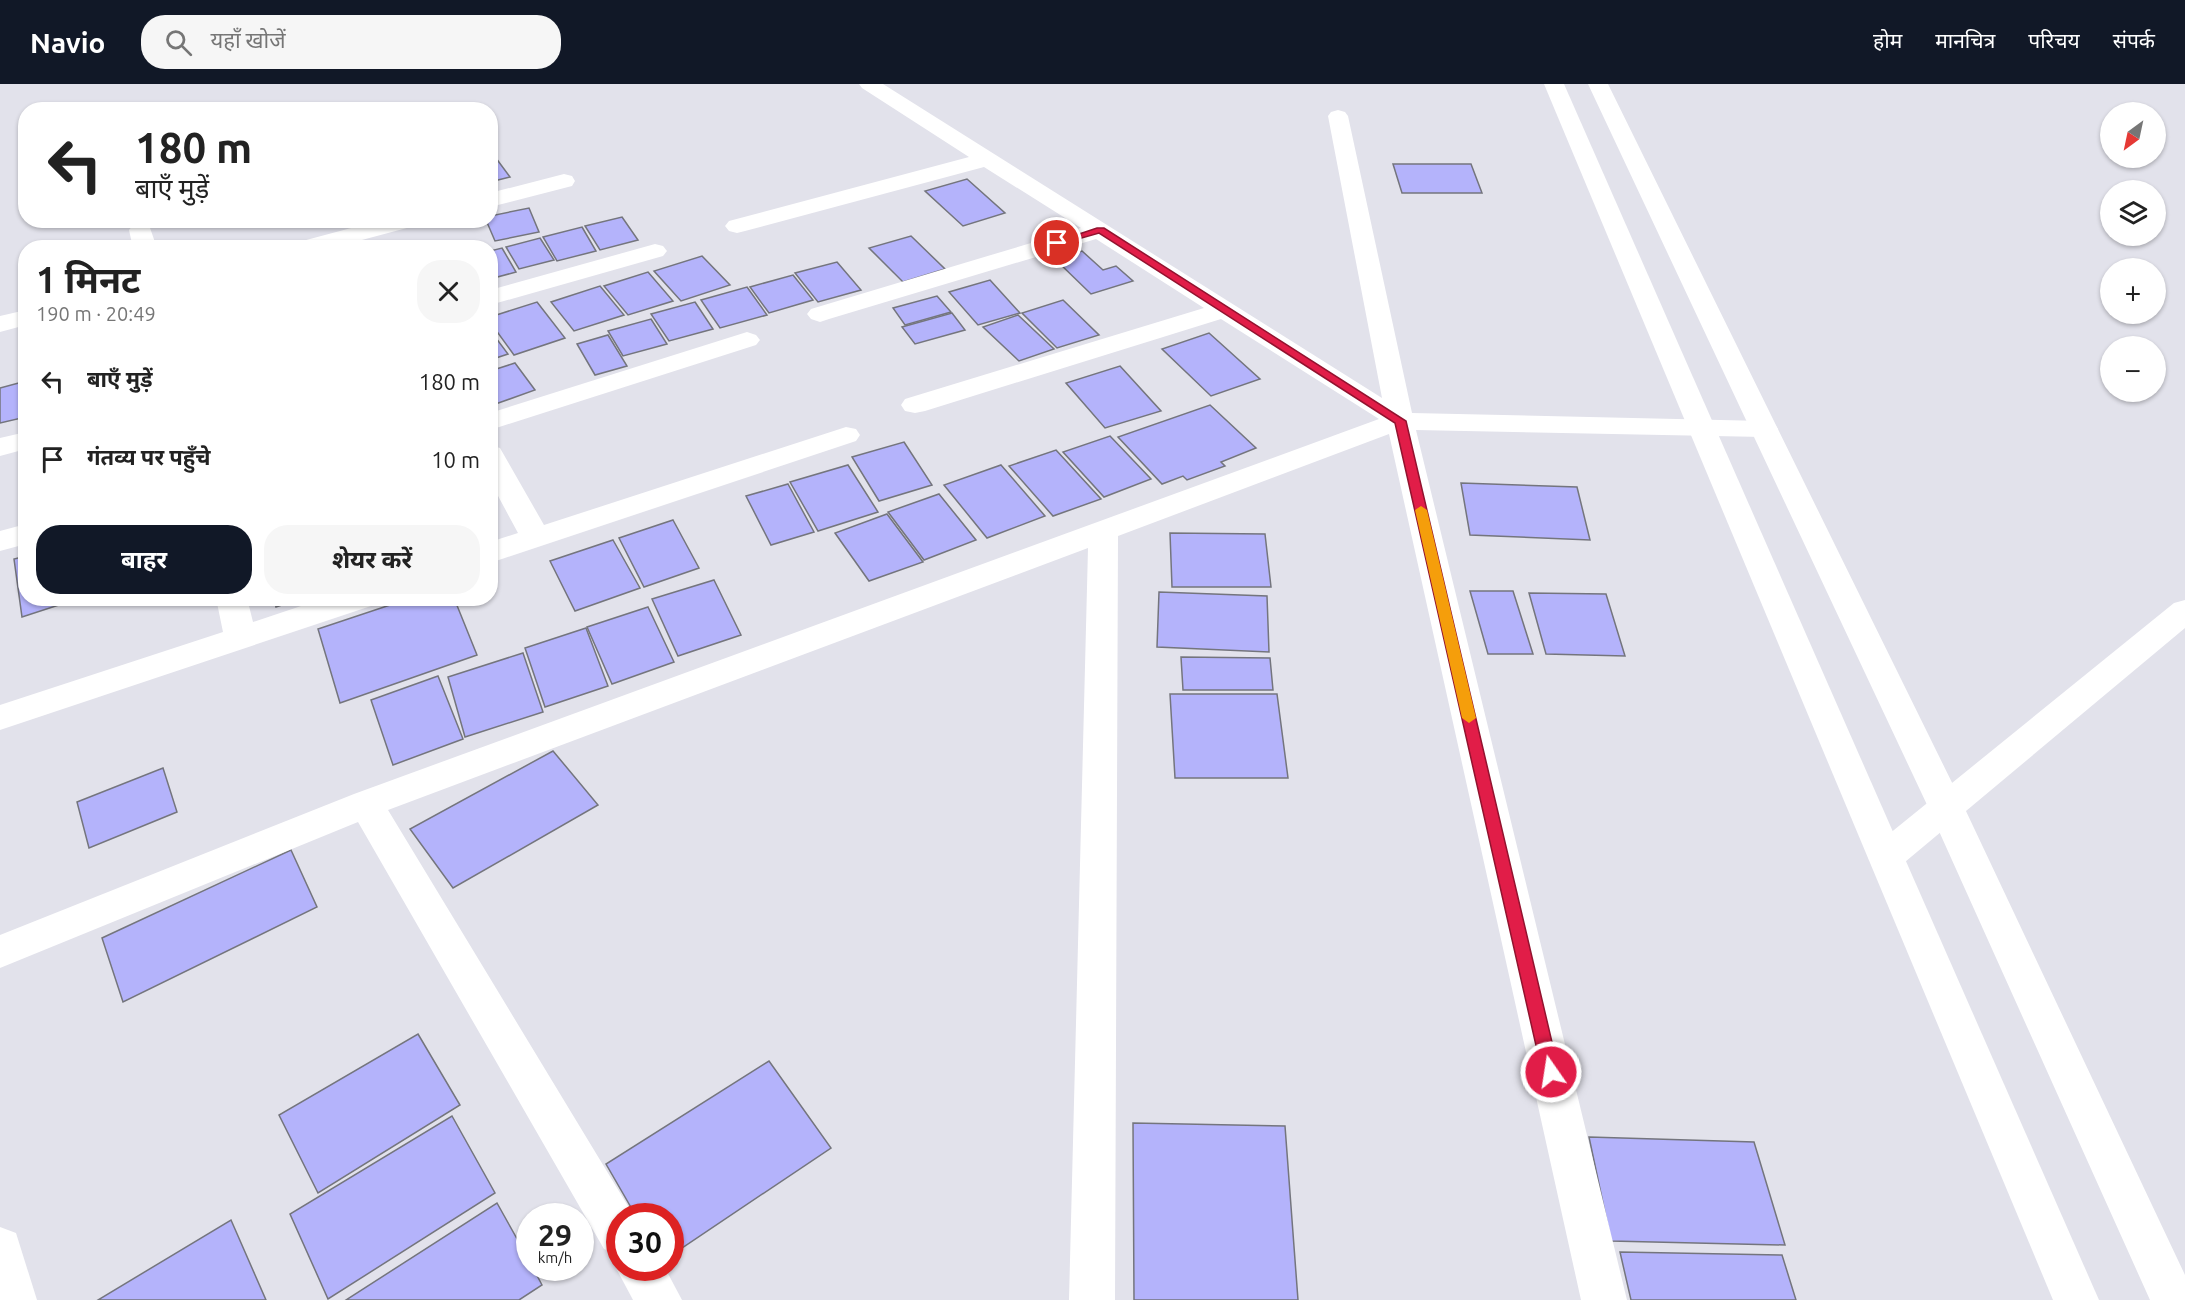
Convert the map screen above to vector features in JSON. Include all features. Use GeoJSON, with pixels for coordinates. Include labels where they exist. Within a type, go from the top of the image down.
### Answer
{"type":"FeatureCollection","features":[{"type":"Feature","properties":{"kind":"street"},"geometry":{"type":"LineString","coordinates":[[869,84],[1400,421]]}},
{"type":"Feature","properties":{"kind":"street"},"geometry":{"type":"LineString","coordinates":[[1554,84],[2076,1300]]}},
{"type":"Feature","properties":{"kind":"street"},"geometry":{"type":"LineString","coordinates":[[1598,84],[1947,809],[2173,1300]]}},
{"type":"Feature","properties":{"kind":"street"},"geometry":{"type":"LineString","coordinates":[[1338,116],[1400,421],[1604,1300]]}},
{"type":"Feature","properties":{"kind":"street"},"geometry":{"type":"LineString","coordinates":[[736,226],[988,159]]}},
{"type":"Feature","properties":{"kind":"street"},"geometry":{"type":"LineString","coordinates":[[498,198],[564,181]]}},
{"type":"Feature","properties":{"kind":"street"},"geometry":{"type":"LineString","coordinates":[[820,314],[1101,230]]}},
{"type":"Feature","properties":{"kind":"street"},"geometry":{"type":"LineString","coordinates":[[366,240],[389,237]]}},
{"type":"Feature","properties":{"kind":"street"},"geometry":{"type":"LineString","coordinates":[[498,296],[655,251]]}},
{"type":"Feature","properties":{"kind":"street"},"geometry":{"type":"LineString","coordinates":[[915,405],[1226,309]]}},
{"type":"Feature","properties":{"kind":"street"},"geometry":{"type":"LineString","coordinates":[[0,324],[18,319]]}},
{"type":"Feature","properties":{"kind":"street"},"geometry":{"type":"LineString","coordinates":[[498,419],[747,340]]}},
{"type":"Feature","properties":{"kind":"street"},"geometry":{"type":"LineString","coordinates":[[0,952],[366,804],[1400,421],[1764,429]]}},
{"type":"Feature","properties":{"kind":"street"},"geometry":{"type":"LineString","coordinates":[[498,551],[846,435]]}},
{"type":"Feature","properties":{"kind":"street"},"geometry":{"type":"LineString","coordinates":[[0,447],[18,442]]}},
{"type":"Feature","properties":{"kind":"street"},"geometry":{"type":"LineString","coordinates":[[498,469],[536,538]]}},
{"type":"Feature","properties":{"kind":"street"},"geometry":{"type":"LineString","coordinates":[[1092,1300],[1103,530]]}},
{"type":"Feature","properties":{"kind":"street"},"geometry":{"type":"LineString","coordinates":[[0,541],[18,536]]}},
{"type":"Feature","properties":{"kind":"street"},"geometry":{"type":"LineString","coordinates":[[233,606],[241,639]]}},
{"type":"Feature","properties":{"kind":"street"},"geometry":{"type":"LineString","coordinates":[[0,718],[337,606]]}},
{"type":"Feature","properties":{"kind":"street"},"geometry":{"type":"LineString","coordinates":[[1886,857],[2185,612]]}},
{"type":"Feature","properties":{"kind":"street"},"geometry":{"type":"LineString","coordinates":[[366,804],[606,1210]]}},
{"type":"Feature","properties":{"kind":"street"},"geometry":{"type":"LineString","coordinates":[[0,1249],[14,1300]]}},
{"type":"Feature","properties":{"kind":"street"},"geometry":{"type":"LineString","coordinates":[[647,1281],[658,1300]]}},
{"type":"Feature","properties":{"kind":"building"},"geometry":{"type":"Polygon","coordinates":[[[498,161],[510,177],[498,180],[498,161]]]}},
{"type":"Feature","properties":{"kind":"building"},"geometry":{"type":"Polygon","coordinates":[[[1393,164],[1471,164],[1482,193],[1402,193],[1393,164]]]}},
{"type":"Feature","properties":{"kind":"building"},"geometry":{"type":"Polygon","coordinates":[[[967,179],[1005,213],[963,226],[925,191],[967,179]]]}},
{"type":"Feature","properties":{"kind":"building"},"geometry":{"type":"Polygon","coordinates":[[[529,208],[539,232],[495,240],[489,228],[498,228],[498,214],[529,208]]]}},
{"type":"Feature","properties":{"kind":"building"},"geometry":{"type":"Polygon","coordinates":[[[622,217],[638,240],[600,250],[585,226],[622,217]]]}},
{"type":"Feature","properties":{"kind":"building"},"geometry":{"type":"Polygon","coordinates":[[[582,227],[596,251],[557,261],[543,237],[582,227]]]}},
{"type":"Feature","properties":{"kind":"building"},"geometry":{"type":"Polygon","coordinates":[[[911,236],[945,269],[903,282],[869,248],[911,236]]]}},
{"type":"Feature","properties":{"kind":"building"},"geometry":{"type":"Polygon","coordinates":[[[540,238],[554,260],[519,269],[506,247],[540,238]]]}},
{"type":"Feature","properties":{"kind":"building"},"geometry":{"type":"Polygon","coordinates":[[[502,248],[516,272],[498,277],[498,249],[502,248]]]}},
{"type":"Feature","properties":{"kind":"building"},"geometry":{"type":"Polygon","coordinates":[[[1082,251],[1103,270],[1116,266],[1133,281],[1091,294],[1055,259],[1082,251]]]}},
{"type":"Feature","properties":{"kind":"building"},"geometry":{"type":"Polygon","coordinates":[[[702,256],[730,285],[681,301],[654,271],[702,256]]]}},
{"type":"Feature","properties":{"kind":"building"},"geometry":{"type":"Polygon","coordinates":[[[837,262],[861,290],[818,302],[795,273],[837,262]]]}},
{"type":"Feature","properties":{"kind":"building"},"geometry":{"type":"Polygon","coordinates":[[[648,272],[673,301],[628,315],[604,286],[648,272]]]}},
{"type":"Feature","properties":{"kind":"building"},"geometry":{"type":"Polygon","coordinates":[[[793,275],[813,300],[769,313],[750,287],[793,275]]]}},
{"type":"Feature","properties":{"kind":"building"},"geometry":{"type":"Polygon","coordinates":[[[990,280],[1020,313],[978,325],[949,292],[990,280]]]}},
{"type":"Feature","properties":{"kind":"building"},"geometry":{"type":"Polygon","coordinates":[[[600,286],[624,315],[574,331],[551,302],[600,286]]]}},
{"type":"Feature","properties":{"kind":"building"},"geometry":{"type":"Polygon","coordinates":[[[747,287],[767,315],[720,328],[701,300],[747,287]]]}},
{"type":"Feature","properties":{"kind":"building"},"geometry":{"type":"Polygon","coordinates":[[[937,296],[951,312],[905,325],[893,308],[937,296]]]}},
{"type":"Feature","properties":{"kind":"building"},"geometry":{"type":"Polygon","coordinates":[[[1063,300],[1099,335],[1057,348],[1022,313],[1063,300]]]}},
{"type":"Feature","properties":{"kind":"building"},"geometry":{"type":"Polygon","coordinates":[[[537,302],[565,338],[514,355],[498,333],[498,314],[537,302]]]}},
{"type":"Feature","properties":{"kind":"building"},"geometry":{"type":"Polygon","coordinates":[[[695,302],[713,329],[669,341],[651,314],[695,302]]]}},
{"type":"Feature","properties":{"kind":"building"},"geometry":{"type":"Polygon","coordinates":[[[952,313],[965,330],[915,344],[902,327],[952,313]]]}},
{"type":"Feature","properties":{"kind":"building"},"geometry":{"type":"Polygon","coordinates":[[[1018,315],[1054,349],[1019,361],[983,327],[1018,315]]]}},
{"type":"Feature","properties":{"kind":"building"},"geometry":{"type":"Polygon","coordinates":[[[651,319],[667,344],[623,356],[608,331],[651,319]]]}},
{"type":"Feature","properties":{"kind":"building"},"geometry":{"type":"Polygon","coordinates":[[[1209,333],[1260,379],[1211,396],[1162,349],[1209,333]]]}},
{"type":"Feature","properties":{"kind":"building"},"geometry":{"type":"Polygon","coordinates":[[[608,335],[627,366],[595,375],[577,344],[608,335]]]}},
{"type":"Feature","properties":{"kind":"building"},"geometry":{"type":"Polygon","coordinates":[[[498,341],[508,354],[498,357],[498,341]]]}},
{"type":"Feature","properties":{"kind":"building"},"geometry":{"type":"Polygon","coordinates":[[[515,363],[535,390],[498,403],[498,368],[515,363]]]}},
{"type":"Feature","properties":{"kind":"building"},"geometry":{"type":"Polygon","coordinates":[[[1120,366],[1161,411],[1105,428],[1066,383],[1120,366]]]}},
{"type":"Feature","properties":{"kind":"building"},"geometry":{"type":"Polygon","coordinates":[[[18,383],[18,419],[0,423],[0,388],[18,383]]]}},
{"type":"Feature","properties":{"kind":"building"},"geometry":{"type":"Polygon","coordinates":[[[1210,405],[1256,448],[1221,462],[1225,466],[1187,480],[1183,476],[1162,484],[1118,437],[1210,405]]]}},
{"type":"Feature","properties":{"kind":"building"},"geometry":{"type":"Polygon","coordinates":[[[1110,436],[1151,479],[1104,497],[1063,452],[1110,436]]]}},
{"type":"Feature","properties":{"kind":"building"},"geometry":{"type":"Polygon","coordinates":[[[904,442],[932,485],[879,501],[852,457],[904,442]]]}},
{"type":"Feature","properties":{"kind":"building"},"geometry":{"type":"Polygon","coordinates":[[[1056,450],[1101,499],[1053,516],[1009,466],[1056,450]]]}},
{"type":"Feature","properties":{"kind":"building"},"geometry":{"type":"Polygon","coordinates":[[[848,465],[878,512],[818,531],[790,482],[848,465]]]}},
{"type":"Feature","properties":{"kind":"building"},"geometry":{"type":"Polygon","coordinates":[[[1001,465],[1045,516],[987,538],[944,485],[1001,465]]]}},
{"type":"Feature","properties":{"kind":"building"},"geometry":{"type":"Polygon","coordinates":[[[1461,483],[1577,487],[1590,540],[1470,535],[1461,483]]]}},
{"type":"Feature","properties":{"kind":"building"},"geometry":{"type":"Polygon","coordinates":[[[788,484],[814,532],[771,545],[746,496],[788,484]]]}},
{"type":"Feature","properties":{"kind":"building"},"geometry":{"type":"Polygon","coordinates":[[[939,494],[976,540],[924,560],[888,512],[939,494]]]}},
{"type":"Feature","properties":{"kind":"building"},"geometry":{"type":"Polygon","coordinates":[[[887,514],[923,562],[869,581],[835,533],[887,514]]]}},
{"type":"Feature","properties":{"kind":"building"},"geometry":{"type":"Polygon","coordinates":[[[673,520],[699,568],[644,587],[619,538],[673,520]]]}},
{"type":"Feature","properties":{"kind":"building"},"geometry":{"type":"Polygon","coordinates":[[[1170,533],[1265,534],[1271,587],[1172,587],[1170,533]]]}},
{"type":"Feature","properties":{"kind":"building"},"geometry":{"type":"Polygon","coordinates":[[[613,540],[640,588],[575,611],[550,561],[613,540]]]}},
{"type":"Feature","properties":{"kind":"building"},"geometry":{"type":"Polygon","coordinates":[[[18,558],[18,588],[14,559],[18,558]]]}},
{"type":"Feature","properties":{"kind":"building"},"geometry":{"type":"Polygon","coordinates":[[[714,580],[741,635],[678,656],[652,599],[714,580]]]}},
{"type":"Feature","properties":{"kind":"building"},"geometry":{"type":"Polygon","coordinates":[[[1470,591],[1513,591],[1533,654],[1488,654],[1470,591]]]}},
{"type":"Feature","properties":{"kind":"building"},"geometry":{"type":"Polygon","coordinates":[[[1159,592],[1267,596],[1269,652],[1157,647],[1159,592]]]}},
{"type":"Feature","properties":{"kind":"building"},"geometry":{"type":"Polygon","coordinates":[[[1529,593],[1606,594],[1625,656],[1546,654],[1529,593]]]}},
{"type":"Feature","properties":{"kind":"building"},"geometry":{"type":"Polygon","coordinates":[[[20,606],[56,606],[22,617],[20,606]]]}},
{"type":"Feature","properties":{"kind":"building"},"geometry":{"type":"Polygon","coordinates":[[[387,606],[457,606],[477,655],[340,703],[318,629],[387,606]]]}},
{"type":"Feature","properties":{"kind":"building"},"geometry":{"type":"Polygon","coordinates":[[[648,607],[674,662],[612,684],[587,627],[648,607]]]}},
{"type":"Feature","properties":{"kind":"building"},"geometry":{"type":"Polygon","coordinates":[[[586,628],[608,686],[545,707],[525,648],[586,628]]]}},
{"type":"Feature","properties":{"kind":"building"},"geometry":{"type":"Polygon","coordinates":[[[523,653],[543,712],[465,737],[448,677],[523,653]]]}},
{"type":"Feature","properties":{"kind":"building"},"geometry":{"type":"Polygon","coordinates":[[[1181,657],[1270,658],[1273,690],[1183,690],[1181,657]]]}},
{"type":"Feature","properties":{"kind":"building"},"geometry":{"type":"Polygon","coordinates":[[[438,676],[463,739],[393,765],[371,700],[438,676]]]}},
{"type":"Feature","properties":{"kind":"building"},"geometry":{"type":"Polygon","coordinates":[[[1170,694],[1277,694],[1288,778],[1175,778],[1170,694]]]}},
{"type":"Feature","properties":{"kind":"building"},"geometry":{"type":"Polygon","coordinates":[[[553,751],[598,805],[453,888],[410,829],[553,751]]]}},
{"type":"Feature","properties":{"kind":"building"},"geometry":{"type":"Polygon","coordinates":[[[163,768],[177,812],[89,848],[77,802],[163,768]]]}},
{"type":"Feature","properties":{"kind":"building"},"geometry":{"type":"Polygon","coordinates":[[[291,850],[317,907],[123,1002],[102,938],[291,850]]]}},
{"type":"Feature","properties":{"kind":"building"},"geometry":{"type":"Polygon","coordinates":[[[418,1034],[460,1105],[318,1193],[279,1115],[418,1034]]]}},
{"type":"Feature","properties":{"kind":"building"},"geometry":{"type":"Polygon","coordinates":[[[769,1061],[831,1148],[684,1247],[684,1203],[628,1203],[606,1164],[769,1061]]]}},
{"type":"Feature","properties":{"kind":"building"},"geometry":{"type":"Polygon","coordinates":[[[452,1116],[495,1193],[328,1299],[290,1214],[452,1116]]]}},
{"type":"Feature","properties":{"kind":"building"},"geometry":{"type":"Polygon","coordinates":[[[1133,1123],[1285,1126],[1298,1300],[1134,1300],[1133,1123]]]}},
{"type":"Feature","properties":{"kind":"building"},"geometry":{"type":"Polygon","coordinates":[[[1589,1137],[1754,1142],[1785,1245],[1611,1241],[1589,1137]]]}},
{"type":"Feature","properties":{"kind":"building"},"geometry":{"type":"Polygon","coordinates":[[[497,1203],[516,1237],[516,1281],[540,1281],[542,1285],[519,1300],[346,1300],[497,1203]]]}},
{"type":"Feature","properties":{"kind":"building"},"geometry":{"type":"Polygon","coordinates":[[[231,1220],[266,1300],[98,1300],[231,1220]]]}},
{"type":"Feature","properties":{"kind":"building"},"geometry":{"type":"Polygon","coordinates":[[[1620,1252],[1782,1255],[1796,1300],[1631,1300],[1620,1252]]]}},
{"type":"Feature","properties":{"kind":"slow traffic"},"geometry":{"type":"LineString","coordinates":[[1421,510],[1469,718]]}},
{"type":"Feature","properties":{"kind":"route"},"geometry":{"type":"LineString","coordinates":[[1057,243],[1101,230],[1400,421],[1551,1072]]}}]}
